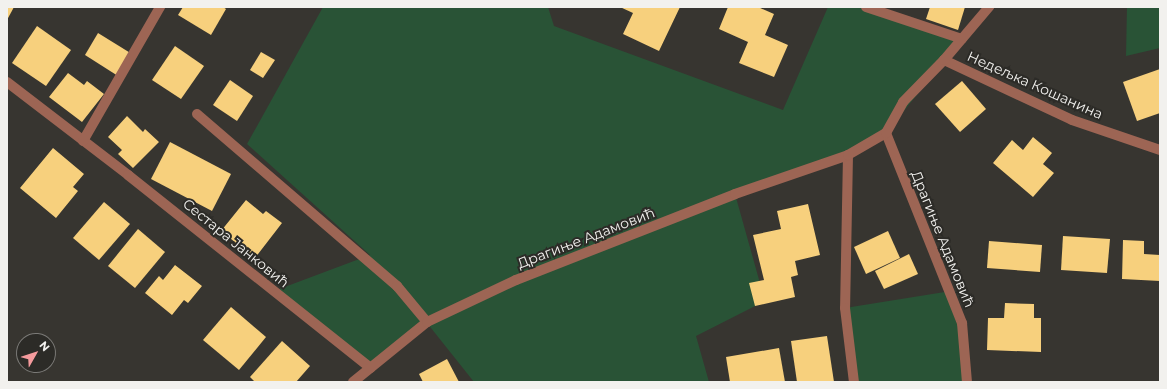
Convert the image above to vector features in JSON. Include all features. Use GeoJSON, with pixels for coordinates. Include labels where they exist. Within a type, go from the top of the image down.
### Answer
{"type":"FeatureCollection","features":[{"type":"Feature","properties":{"kind":"street"},"geometry":{"type":"LineString","coordinates":[[83,141],[160,7]]}},
{"type":"Feature","properties":{"kind":"street"},"geometry":{"type":"LineString","coordinates":[[866,7],[962,39]]}},
{"type":"Feature","properties":{"kind":"street"},"geometry":{"type":"LineString","coordinates":[[886,133],[903,102],[944,60],[989,7]]}},
{"type":"Feature","properties":{"kind":"street","name":"Недељка Кошанина"},"geometry":{"type":"LineString","coordinates":[[944,60],[1072,120],[1160,150]]}},
{"type":"Feature","properties":{"kind":"street","name":"Сестара Јанковић"},"geometry":{"type":"LineString","coordinates":[[7,82],[371,368]]}},
{"type":"Feature","properties":{"kind":"street"},"geometry":{"type":"LineString","coordinates":[[197,114],[397,286],[427,322]]}},
{"type":"Feature","properties":{"kind":"street","name":"Драгиње Адамовић"},"geometry":{"type":"LineString","coordinates":[[353,382],[427,322],[516,280],[735,194],[848,155],[886,133],[962,323],[967,382]]}},
{"type":"Feature","properties":{"kind":"street"},"geometry":{"type":"LineString","coordinates":[[848,155],[845,308],[854,382]]}},
{"type":"Feature","properties":{"kind":"green space"},"geometry":{"type":"Polygon","coordinates":[[[323,7],[548,7],[554,26],[783,110],[828,7],[866,7],[962,39],[886,133],[862,146],[735,194],[765,301],[696,336],[709,382],[474,382],[427,323],[371,368],[274,291],[370,255],[247,144],[323,7]]]}},
{"type":"Feature","properties":{"kind":"green space"},"geometry":{"type":"Polygon","coordinates":[[[1127,7],[1160,7],[1160,48],[1126,56],[1127,7]]]}},
{"type":"Feature","properties":{"kind":"green space"},"geometry":{"type":"Polygon","coordinates":[[[951,291],[962,323],[967,382],[854,382],[845,308],[951,291]]]}},
{"type":"Feature","properties":{"kind":"building"},"geometry":{"type":"Polygon","coordinates":[[[7,7],[14,7],[7,20],[7,7]]]}},
{"type":"Feature","properties":{"kind":"building"},"geometry":{"type":"Polygon","coordinates":[[[183,7],[223,7],[226,9],[211,35],[178,15],[183,7]]]}},
{"type":"Feature","properties":{"kind":"building"},"geometry":{"type":"Polygon","coordinates":[[[620,7],[680,7],[659,51],[623,34],[633,13],[620,7]]]}},
{"type":"Feature","properties":{"kind":"building"},"geometry":{"type":"Polygon","coordinates":[[[728,7],[758,7],[774,14],[765,35],[788,45],[774,77],[739,63],[748,42],[719,29],[728,7]]]}},
{"type":"Feature","properties":{"kind":"building"},"geometry":{"type":"Polygon","coordinates":[[[930,7],[965,7],[958,30],[926,19],[930,7]]]}},
{"type":"Feature","properties":{"kind":"building"},"geometry":{"type":"Polygon","coordinates":[[[37,26],[71,50],[46,86],[12,63],[37,26]]]}},
{"type":"Feature","properties":{"kind":"building"},"geometry":{"type":"Polygon","coordinates":[[[98,33],[132,54],[118,76],[85,55],[98,33]]]}},
{"type":"Feature","properties":{"kind":"building"},"geometry":{"type":"Polygon","coordinates":[[[175,46],[204,66],[181,99],[152,80],[175,46]]]}},
{"type":"Feature","properties":{"kind":"building"},"geometry":{"type":"Polygon","coordinates":[[[261,52],[275,60],[263,78],[250,70],[261,52]]]}},
{"type":"Feature","properties":{"kind":"building"},"geometry":{"type":"Polygon","coordinates":[[[1160,69],[1160,113],[1137,121],[1123,82],[1160,69]]]}},
{"type":"Feature","properties":{"kind":"building"},"geometry":{"type":"Polygon","coordinates":[[[68,73],[84,85],[87,81],[104,94],[82,122],[49,97],[68,73]]]}},
{"type":"Feature","properties":{"kind":"building"},"geometry":{"type":"Polygon","coordinates":[[[230,80],[253,96],[237,121],[213,105],[230,80]]]}},
{"type":"Feature","properties":{"kind":"building"},"geometry":{"type":"Polygon","coordinates":[[[962,81],[986,109],[960,132],[935,104],[962,81]]]}},
{"type":"Feature","properties":{"kind":"building"},"geometry":{"type":"Polygon","coordinates":[[[127,116],[143,132],[145,129],[159,142],[133,168],[118,154],[122,150],[108,137],[127,116]]]}},
{"type":"Feature","properties":{"kind":"building"},"geometry":{"type":"Polygon","coordinates":[[[1033,137],[1052,153],[1043,164],[1054,173],[1033,197],[993,163],[1012,140],[1023,150],[1033,137]]]}},
{"type":"Feature","properties":{"kind":"building"},"geometry":{"type":"Polygon","coordinates":[[[170,142],[231,174],[212,211],[151,179],[170,142]]]}},
{"type":"Feature","properties":{"kind":"building"},"geometry":{"type":"Polygon","coordinates":[[[53,148],[84,174],[73,187],[78,191],[56,218],[20,188],[53,148]]]}},
{"type":"Feature","properties":{"kind":"building"},"geometry":{"type":"Polygon","coordinates":[[[246,200],[263,214],[266,211],[282,223],[255,258],[221,231],[246,200]]]}},
{"type":"Feature","properties":{"kind":"building"},"geometry":{"type":"Polygon","coordinates":[[[104,202],[130,224],[99,260],[73,238],[104,202]]]}},
{"type":"Feature","properties":{"kind":"building"},"geometry":{"type":"Polygon","coordinates":[[[808,204],[820,255],[795,261],[798,275],[791,277],[795,297],[755,306],[749,283],[764,280],[753,235],[781,229],[777,211],[808,204]]]}},
{"type":"Feature","properties":{"kind":"building"},"geometry":{"type":"Polygon","coordinates":[[[138,229],[165,252],[135,288],[108,266],[138,229]]]}},
{"type":"Feature","properties":{"kind":"building"},"geometry":{"type":"Polygon","coordinates":[[[888,231],[900,258],[866,274],[854,247],[888,231]]]}},
{"type":"Feature","properties":{"kind":"building"},"geometry":{"type":"Polygon","coordinates":[[[1063,236],[1110,239],[1107,273],[1061,270],[1063,236]]]}},
{"type":"Feature","properties":{"kind":"building"},"geometry":{"type":"Polygon","coordinates":[[[1123,240],[1144,241],[1144,254],[1160,255],[1160,281],[1122,279],[1123,240]]]}},
{"type":"Feature","properties":{"kind":"building"},"geometry":{"type":"Polygon","coordinates":[[[989,241],[1042,245],[1040,272],[987,268],[989,241]]]}},
{"type":"Feature","properties":{"kind":"building"},"geometry":{"type":"Polygon","coordinates":[[[909,254],[918,274],[884,289],[875,271],[909,254]]]}},
{"type":"Feature","properties":{"kind":"building"},"geometry":{"type":"Polygon","coordinates":[[[175,265],[202,286],[188,303],[184,300],[172,315],[145,293],[159,276],[163,280],[175,265]]]}},
{"type":"Feature","properties":{"kind":"building"},"geometry":{"type":"Polygon","coordinates":[[[1005,303],[1034,304],[1034,318],[1041,318],[1041,352],[987,350],[988,318],[1004,318],[1005,303]]]}},
{"type":"Feature","properties":{"kind":"building"},"geometry":{"type":"Polygon","coordinates":[[[231,307],[266,337],[239,370],[203,340],[231,307]]]}},
{"type":"Feature","properties":{"kind":"building"},"geometry":{"type":"Polygon","coordinates":[[[827,336],[834,382],[797,382],[791,341],[827,336]]]}},
{"type":"Feature","properties":{"kind":"building"},"geometry":{"type":"Polygon","coordinates":[[[282,341],[310,366],[296,382],[255,382],[250,377],[282,341]]]}},
{"type":"Feature","properties":{"kind":"building"},"geometry":{"type":"Polygon","coordinates":[[[779,348],[785,382],[730,382],[726,357],[779,348]]]}},
{"type":"Feature","properties":{"kind":"building"},"geometry":{"type":"Polygon","coordinates":[[[447,359],[459,382],[423,382],[419,374],[447,359]]]}}]}
